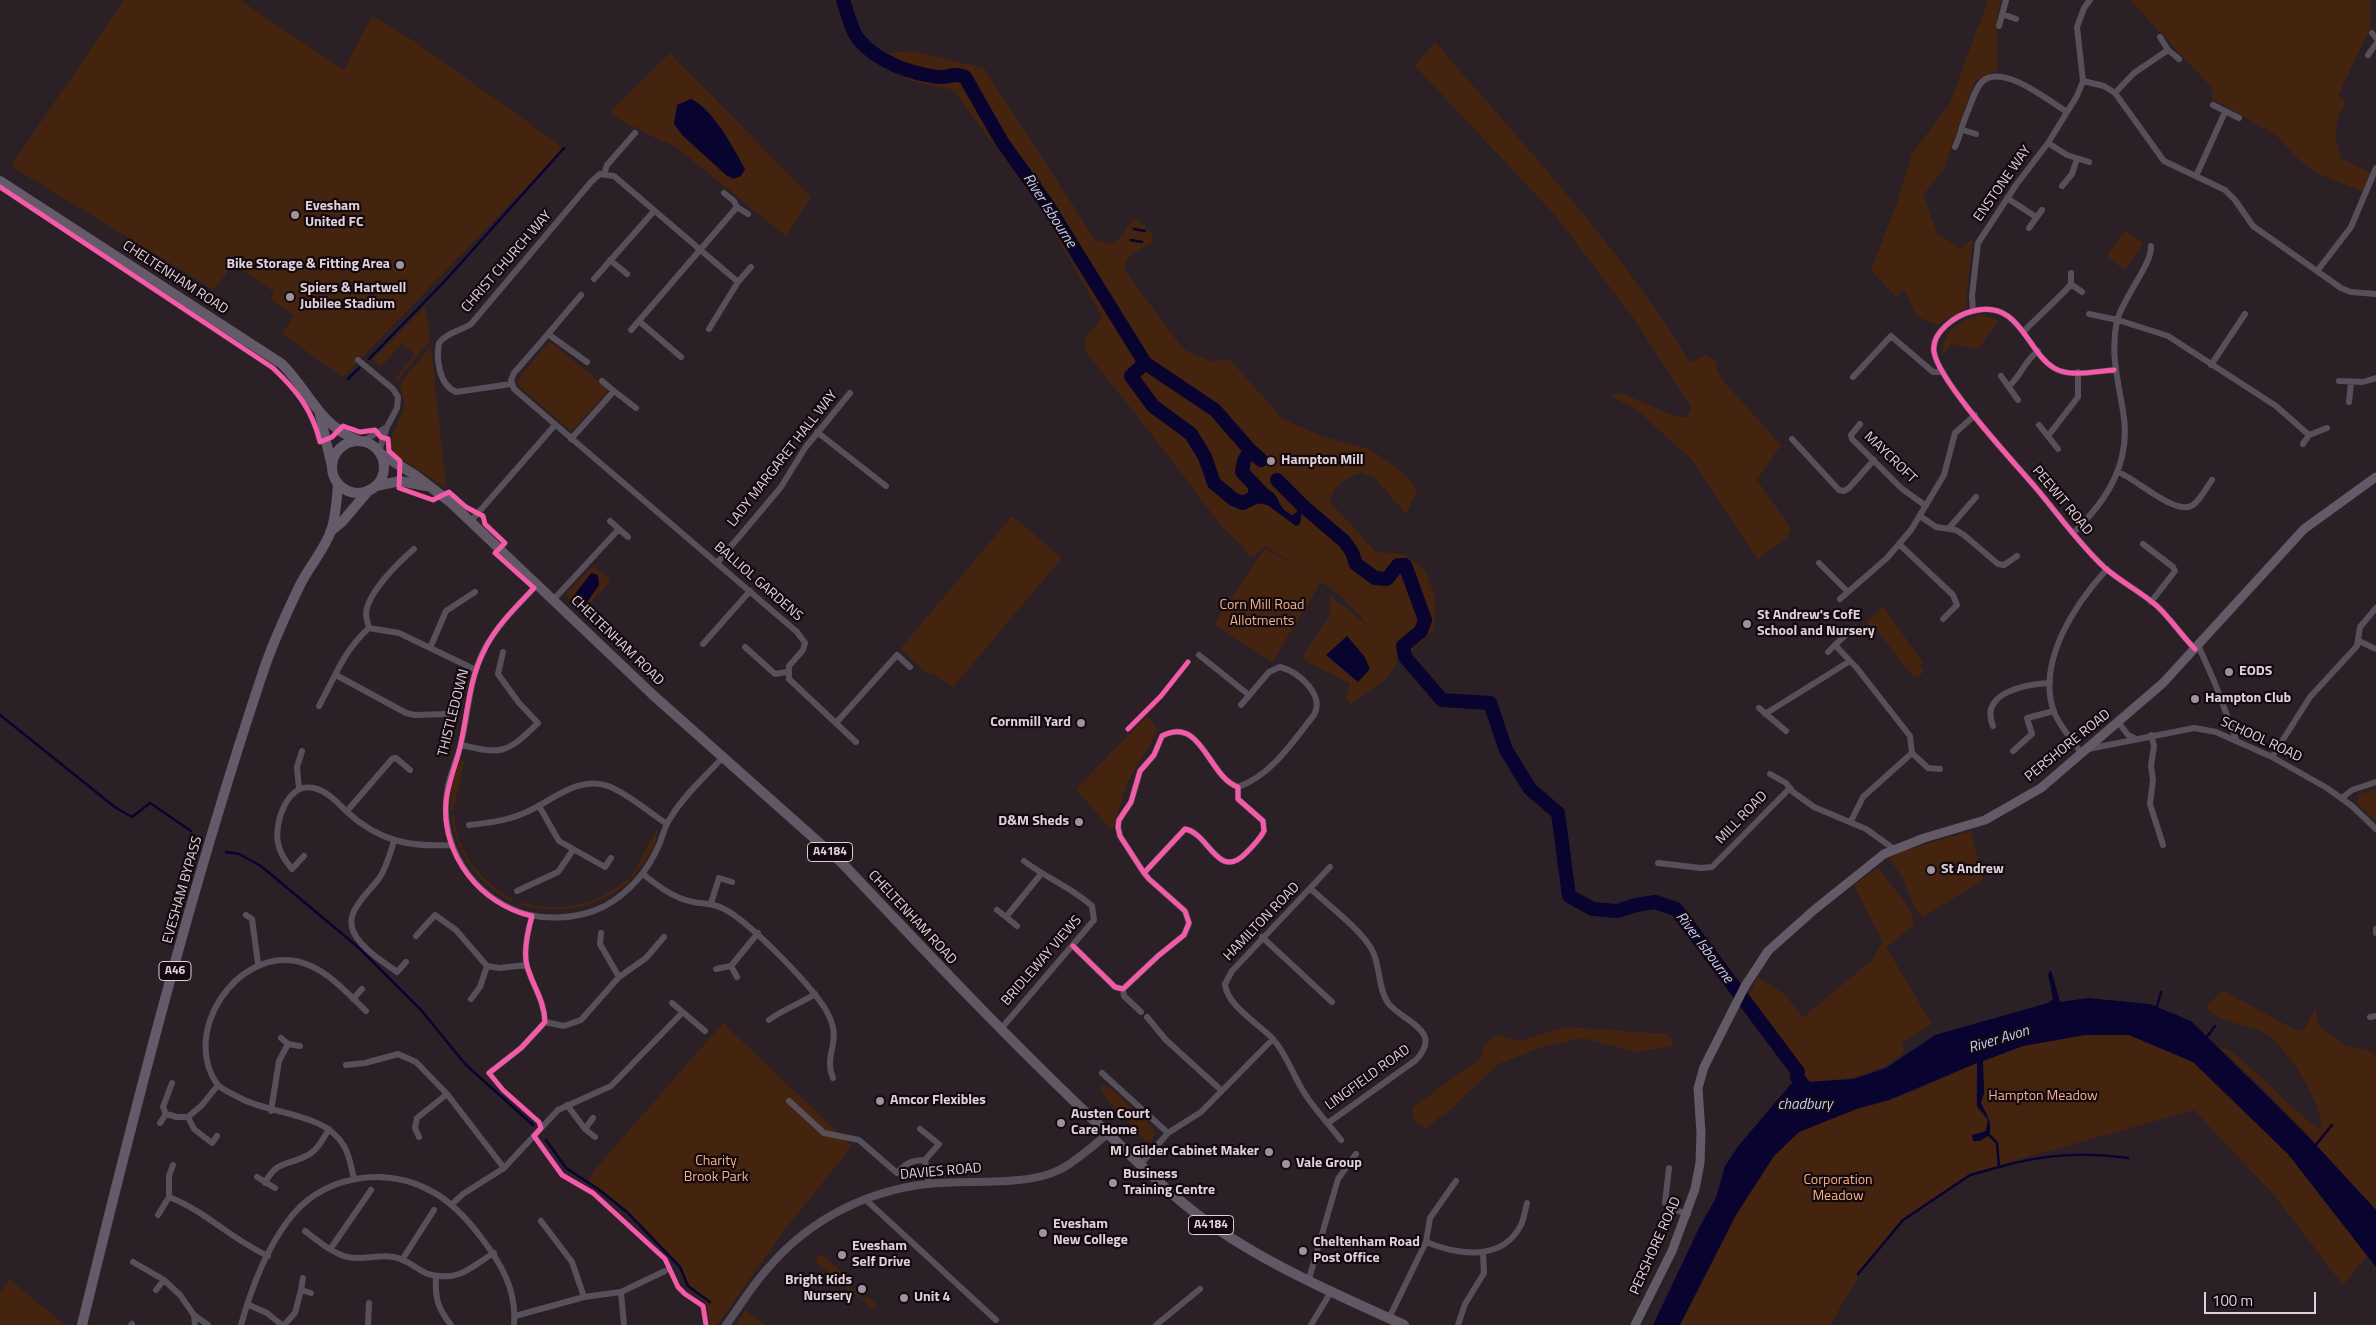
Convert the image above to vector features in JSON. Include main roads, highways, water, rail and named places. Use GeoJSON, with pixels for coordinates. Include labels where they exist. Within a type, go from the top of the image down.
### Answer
{"type":"FeatureCollection","features":[{"type":"Feature","properties":{"kind":"highway","name":"CHELTENHAM ROAD"},"geometry":{"type":"LineString","coordinates":[[0,180],[282,364],[302,386],[320,415],[345,436],[360,441]]}},
{"type":"Feature","properties":{"kind":"highway","name":"CHELTENHAM ROAD"},"geometry":{"type":"LineString","coordinates":[[320,415],[332,470]]}},
{"type":"Feature","properties":{"kind":"highway"},"geometry":{"type":"LineString","coordinates":[[360,441],[380,452],[384,473],[373,488],[352,492],[338,483],[332,470],[336,453],[341,447],[360,441]]}},
{"type":"Feature","properties":{"kind":"highway","name":"EVESHAM BYPASS"},"geometry":{"type":"LineString","coordinates":[[82,1325],[138,1102],[192,907],[262,673],[294,598],[330,532],[338,500],[338,483]]}},
{"type":"Feature","properties":{"kind":"highway","name":"EVESHAM BYPASS"},"geometry":{"type":"LineString","coordinates":[[330,532],[342,522],[373,488]]}},
{"type":"Feature","properties":{"kind":"main road","name":"CHELTENHAM ROAD"},"geometry":{"type":"LineString","coordinates":[[380,452],[416,475],[471,521],[635,678],[842,863],[1000,1030],[1140,1165],[1193,1211],[1224,1234],[1267,1259],[1404,1325]]}},
{"type":"Feature","properties":{"kind":"main road","name":"PERSHORE ROAD"},"geometry":{"type":"LineString","coordinates":[[1635,1325],[1688,1214],[1700,1163],[1698,1088],[1704,1067],[1745,986],[1768,951],[1858,872],[1894,849],[1985,820],[2041,788],[2118,723],[2162,682],[2304,530],[2376,477]]}},
{"type":"Feature","properties":{"kind":"main road","name":"CHELTENHAM ROAD"},"geometry":{"type":"LineString","coordinates":[[373,488],[400,481],[430,487]]}},
{"type":"Feature","properties":{"kind":"water"},"geometry":{"type":"Polygon","coordinates":[[[691,99],[707,111],[715,120],[735,150],[745,169],[741,176],[733,179],[726,175],[683,136],[674,124],[677,105],[691,99]]]}},
{"type":"Feature","properties":{"kind":"water"},"geometry":{"type":"Polygon","coordinates":[[[1252,478],[1272,492],[1288,513],[1293,515],[1303,506],[1300,524],[1296,526],[1262,501],[1251,502],[1248,498],[1248,479],[1252,478]]]}},
{"type":"Feature","properties":{"kind":"water"},"geometry":{"type":"Polygon","coordinates":[[[591,573],[598,575],[599,585],[587,602],[582,605],[577,601],[575,594],[591,573]]]}},
{"type":"Feature","properties":{"kind":"water"},"geometry":{"type":"Polygon","coordinates":[[[1347,636],[1364,656],[1370,669],[1358,682],[1326,655],[1347,636]]]}},
{"type":"Feature","properties":{"kind":"water","name":"chadbury"},"geometry":{"type":"Polygon","coordinates":[[[2051,970],[2060,1002],[2088,998],[2150,1004],[2191,1021],[2306,1134],[2376,1210],[2376,1267],[2288,1154],[2193,1062],[2129,1035],[2085,1035],[2023,1046],[1983,1061],[1984,1093],[1981,1103],[1988,1118],[1990,1130],[1989,1135],[1980,1141],[1973,1141],[1972,1135],[1986,1131],[1988,1119],[1977,1106],[1977,1063],[1889,1100],[1859,1108],[1799,1132],[1774,1156],[1736,1215],[1680,1325],[1653,1325],[1700,1226],[1716,1198],[1725,1166],[1739,1145],[1797,1077],[1808,1082],[1853,1079],[1886,1068],[1935,1035],[2048,1003],[2053,999],[2048,974],[2051,970]]]}},
{"type":"Feature","properties":{"kind":"waterway","name":"River Isbourne"},"geometry":{"type":"LineString","coordinates":[[843,0],[856,36],[867,48],[885,61],[917,73],[939,77],[953,75],[965,77],[1002,142],[1046,203],[1145,363],[1215,410],[1250,450],[1244,461],[1242,472],[1261,492]]}},
{"type":"Feature","properties":{"kind":"waterway"},"geometry":{"type":"LineString","coordinates":[[369,359],[444,282],[564,148]]}},
{"type":"Feature","properties":{"kind":"waterway"},"geometry":{"type":"LineString","coordinates":[[1134,229],[1145,231]]}},
{"type":"Feature","properties":{"kind":"waterway"},"geometry":{"type":"LineString","coordinates":[[1131,240],[1142,242]]}},
{"type":"Feature","properties":{"kind":"waterway"},"geometry":{"type":"LineString","coordinates":[[1145,363],[1131,376],[1153,406],[1191,434],[1205,457],[1214,483],[1233,499],[1243,503],[1257,496],[1267,498]]}},
{"type":"Feature","properties":{"kind":"waterway"},"geometry":{"type":"LineString","coordinates":[[348,379],[359,368]]}},
{"type":"Feature","properties":{"kind":"waterway","name":"River Isbourne"},"geometry":{"type":"LineString","coordinates":[[1250,450],[1261,460]]}},
{"type":"Feature","properties":{"kind":"waterway","name":"River Isbourne"},"geometry":{"type":"LineString","coordinates":[[1277,480],[1303,506],[1344,541],[1352,552],[1356,564],[1375,578],[1387,579],[1398,565],[1405,565],[1425,620],[1421,631],[1403,646],[1405,657],[1442,700],[1490,703],[1506,750],[1530,789],[1558,813],[1569,896],[1593,909],[1617,911],[1655,902],[1676,909],[1798,1072],[1797,1077],[1808,1091]]}},
{"type":"Feature","properties":{"kind":"waterway"},"geometry":{"type":"LineString","coordinates":[[0,715],[116,808],[132,817],[150,803],[191,831]]}},
{"type":"Feature","properties":{"kind":"waterway"},"geometry":{"type":"LineString","coordinates":[[226,852],[239,854],[261,866],[359,948],[421,1010],[466,1065],[533,1125]]}},
{"type":"Feature","properties":{"kind":"waterway"},"geometry":{"type":"LineString","coordinates":[[2156,1010],[2161,992]]}},
{"type":"Feature","properties":{"kind":"waterway"},"geometry":{"type":"LineString","coordinates":[[2206,1038],[2215,1026]]}},
{"type":"Feature","properties":{"kind":"waterway"},"geometry":{"type":"LineString","coordinates":[[2314,1147],[2332,1125]]}},
{"type":"Feature","properties":{"kind":"waterway"},"geometry":{"type":"LineString","coordinates":[[1858,1274],[1903,1220],[1970,1175],[1999,1167],[1997,1143],[1989,1135]]}},
{"type":"Feature","properties":{"kind":"waterway"},"geometry":{"type":"LineString","coordinates":[[546,1140],[566,1168],[598,1189],[627,1212],[680,1267],[688,1286],[710,1302]]}},
{"type":"Feature","properties":{"kind":"waterway"},"geometry":{"type":"LineString","coordinates":[[1999,1167],[2032,1159],[2063,1155],[2128,1158]]}},
{"type":"Feature","properties":{"kind":"place","name":"Evesham United FC"},"geometry":{"type":"Point","coordinates":[295,215]}},
{"type":"Feature","properties":{"kind":"place","name":"Bike Storage & Fitting Area"},"geometry":{"type":"Point","coordinates":[400,265]}},
{"type":"Feature","properties":{"kind":"place","name":"Spiers & Hartwell Jubilee Stadium"},"geometry":{"type":"Point","coordinates":[290,297]}},
{"type":"Feature","properties":{"kind":"place","name":"Hampton Mill"},"geometry":{"type":"Point","coordinates":[1271,461]}},
{"type":"Feature","properties":{"kind":"place","name":"St Andrew's CofE School and Nursery"},"geometry":{"type":"Point","coordinates":[1747,624]}},
{"type":"Feature","properties":{"kind":"place","name":"EODS"},"geometry":{"type":"Point","coordinates":[2229,672]}},
{"type":"Feature","properties":{"kind":"place","name":"Hampton Club"},"geometry":{"type":"Point","coordinates":[2195,699]}},
{"type":"Feature","properties":{"kind":"place","name":"Cornmill Yard"},"geometry":{"type":"Point","coordinates":[1081,723]}},
{"type":"Feature","properties":{"kind":"place","name":"D&M Sheds"},"geometry":{"type":"Point","coordinates":[1079,822]}},
{"type":"Feature","properties":{"kind":"place","name":"St Andrew"},"geometry":{"type":"Point","coordinates":[1931,870]}},
{"type":"Feature","properties":{"kind":"place","name":"Amcor Flexibles"},"geometry":{"type":"Point","coordinates":[880,1101]}},
{"type":"Feature","properties":{"kind":"place","name":"Austen Court Care Home"},"geometry":{"type":"Point","coordinates":[1061,1123]}},
{"type":"Feature","properties":{"kind":"place","name":"M J Gilder Cabinet Maker"},"geometry":{"type":"Point","coordinates":[1269,1152]}},
{"type":"Feature","properties":{"kind":"place","name":"Vale Group"},"geometry":{"type":"Point","coordinates":[1286,1164]}},
{"type":"Feature","properties":{"kind":"place","name":"Business Training Centre"},"geometry":{"type":"Point","coordinates":[1113,1183]}},
{"type":"Feature","properties":{"kind":"place","name":"Evesham New College"},"geometry":{"type":"Point","coordinates":[1043,1233]}},
{"type":"Feature","properties":{"kind":"place","name":"Cheltenham Road Post Office"},"geometry":{"type":"Point","coordinates":[1303,1251]}},
{"type":"Feature","properties":{"kind":"place","name":"Evesham Self Drive"},"geometry":{"type":"Point","coordinates":[842,1255]}},
{"type":"Feature","properties":{"kind":"place","name":"Bright Kids Nursery"},"geometry":{"type":"Point","coordinates":[862,1289]}},
{"type":"Feature","properties":{"kind":"place","name":"Unit 4"},"geometry":{"type":"Point","coordinates":[904,1298]}},
{"type":"Feature","properties":{"kind":"park label","name":"Corn Mill Road Allotments"},"geometry":{"type":"Point","coordinates":[1262,614]}},
{"type":"Feature","properties":{"kind":"park label","name":"Hampton Meadow"},"geometry":{"type":"Point","coordinates":[2043,1097]}},
{"type":"Feature","properties":{"kind":"park label","name":"Charity Brook Park"},"geometry":{"type":"Point","coordinates":[716,1170]}},
{"type":"Feature","properties":{"kind":"park label","name":"Corporation Meadow"},"geometry":{"type":"Point","coordinates":[1838,1190]}},
{"type":"Feature","properties":{"kind":"water label","name":"River Avon"},"geometry":{"type":"Point","coordinates":[1999,1040]}}]}
